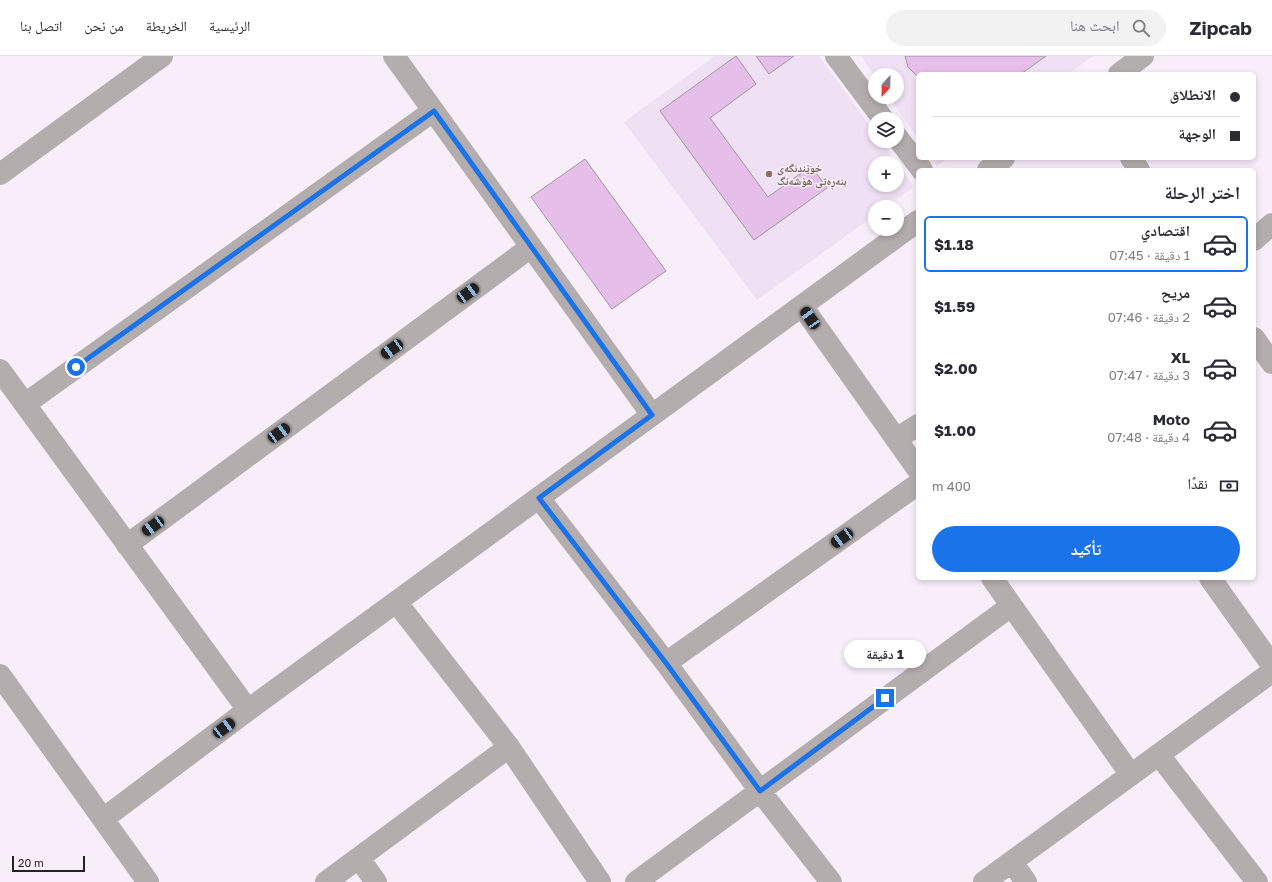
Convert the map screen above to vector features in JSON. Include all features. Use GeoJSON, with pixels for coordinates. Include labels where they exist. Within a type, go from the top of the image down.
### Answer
{"type":"FeatureCollection","features":[{"type":"Feature","properties":{"kind":"street"},"geometry":{"type":"LineString","coordinates":[[0,174],[162,56]]}},
{"type":"Feature","properties":{"kind":"street"},"geometry":{"type":"LineString","coordinates":[[394,56],[652,415]]}},
{"type":"Feature","properties":{"kind":"street"},"geometry":{"type":"LineString","coordinates":[[836,56],[879,112]]}},
{"type":"Feature","properties":{"kind":"street"},"geometry":{"type":"LineString","coordinates":[[1121,72],[1143,56]]}},
{"type":"Feature","properties":{"kind":"street"},"geometry":{"type":"LineString","coordinates":[[25,404],[434,111]]}},
{"type":"Feature","properties":{"kind":"street"},"geometry":{"type":"LineString","coordinates":[[904,146],[920,168]]}},
{"type":"Feature","properties":{"kind":"street"},"geometry":{"type":"LineString","coordinates":[[991,168],[1001,160]]}},
{"type":"Feature","properties":{"kind":"street"},"geometry":{"type":"LineString","coordinates":[[103,818],[248,710],[397,603],[916,222]]}},
{"type":"Feature","properties":{"kind":"street"},"geometry":{"type":"LineString","coordinates":[[1256,238],[1272,224]]}},
{"type":"Feature","properties":{"kind":"street"},"geometry":{"type":"LineString","coordinates":[[127,545],[531,247]]}},
{"type":"Feature","properties":{"kind":"street"},"geometry":{"type":"LineString","coordinates":[[802,306],[916,467]]}},
{"type":"Feature","properties":{"kind":"street"},"geometry":{"type":"LineString","coordinates":[[1256,341],[1272,363]]}},
{"type":"Feature","properties":{"kind":"street"},"geometry":{"type":"LineString","coordinates":[[0,370],[248,710]]}},
{"type":"Feature","properties":{"kind":"street"},"geometry":{"type":"LineString","coordinates":[[896,439],[916,426]]}},
{"type":"Feature","properties":{"kind":"street"},"geometry":{"type":"LineString","coordinates":[[666,663],[916,485]]}},
{"type":"Feature","properties":{"kind":"street"},"geometry":{"type":"LineString","coordinates":[[539,498],[666,663],[760,791],[831,882]]}},
{"type":"Feature","properties":{"kind":"street"},"geometry":{"type":"LineString","coordinates":[[993,580],[1131,775]]}},
{"type":"Feature","properties":{"kind":"street"},"geometry":{"type":"LineString","coordinates":[[1211,580],[1272,665]]}},
{"type":"Feature","properties":{"kind":"street"},"geometry":{"type":"LineString","coordinates":[[397,603],[509,747],[600,882]]}},
{"type":"Feature","properties":{"kind":"street"},"geometry":{"type":"LineString","coordinates":[[636,882],[1011,606]]}},
{"type":"Feature","properties":{"kind":"street"},"geometry":{"type":"LineString","coordinates":[[984,882],[1272,672]]}},
{"type":"Feature","properties":{"kind":"street"},"geometry":{"type":"LineString","coordinates":[[0,675],[148,882]]}},
{"type":"Feature","properties":{"kind":"street"},"geometry":{"type":"LineString","coordinates":[[326,882],[509,747]]}},
{"type":"Feature","properties":{"kind":"street"},"geometry":{"type":"LineString","coordinates":[[1159,755],[1257,882]]}},
{"type":"Feature","properties":{"kind":"street"},"geometry":{"type":"LineString","coordinates":[[359,858],[376,882]]}},
{"type":"Feature","properties":{"kind":"street"},"geometry":{"type":"LineString","coordinates":[[1012,862],[1026,882]]}},
{"type":"Feature","properties":{"kind":"shaded area","name":"خوێندنگەی بنەڕەتی هۆشەنگ"},"geometry":{"type":"Polygon","coordinates":[[[715,56],[819,56],[868,123],[868,148],[886,148],[892,156],[868,156],[868,192],[904,192],[904,173],[914,187],[896,200],[868,200],[868,220],[757,300],[624,122],[715,56]]]}},
{"type":"Feature","properties":{"kind":"shaded area"},"geometry":{"type":"Polygon","coordinates":[[[861,56],[1093,56],[1071,72],[916,72],[916,136],[904,119],[904,112],[899,112],[894,104],[904,104],[904,68],[869,68],[861,56]]]}},
{"type":"Feature","properties":{"kind":"shaded area"},"geometry":{"type":"Polygon","coordinates":[[[932,160],[945,160],[937,166],[932,160]]]}},
{"type":"Feature","properties":{"kind":"building"},"geometry":{"type":"Polygon","coordinates":[[[736,56],[756,84],[710,118],[768,197],[811,166],[827,188],[754,240],[660,111],[736,56]]]}},
{"type":"Feature","properties":{"kind":"building"},"geometry":{"type":"Polygon","coordinates":[[[756,56],[794,56],[769,74],[756,56]]]}},
{"type":"Feature","properties":{"kind":"building"},"geometry":{"type":"Polygon","coordinates":[[[905,56],[1046,56],[1024,72],[916,72],[916,75],[908,67],[905,56]]]}},
{"type":"Feature","properties":{"kind":"building"},"geometry":{"type":"Polygon","coordinates":[[[585,159],[666,271],[612,309],[531,197],[585,159]]]}},
{"type":"Feature","properties":{"kind":"place","name":"خوێندنگەی بنەڕەتی هۆشەنگ"},"geometry":{"type":"Point","coordinates":[769,174]}},
{"type":"Feature","properties":{"kind":"route"},"geometry":{"type":"LineString","coordinates":[[76,367],[434,111],[652,415],[539,498],[666,663],[760,791],[885,698]]}}]}
